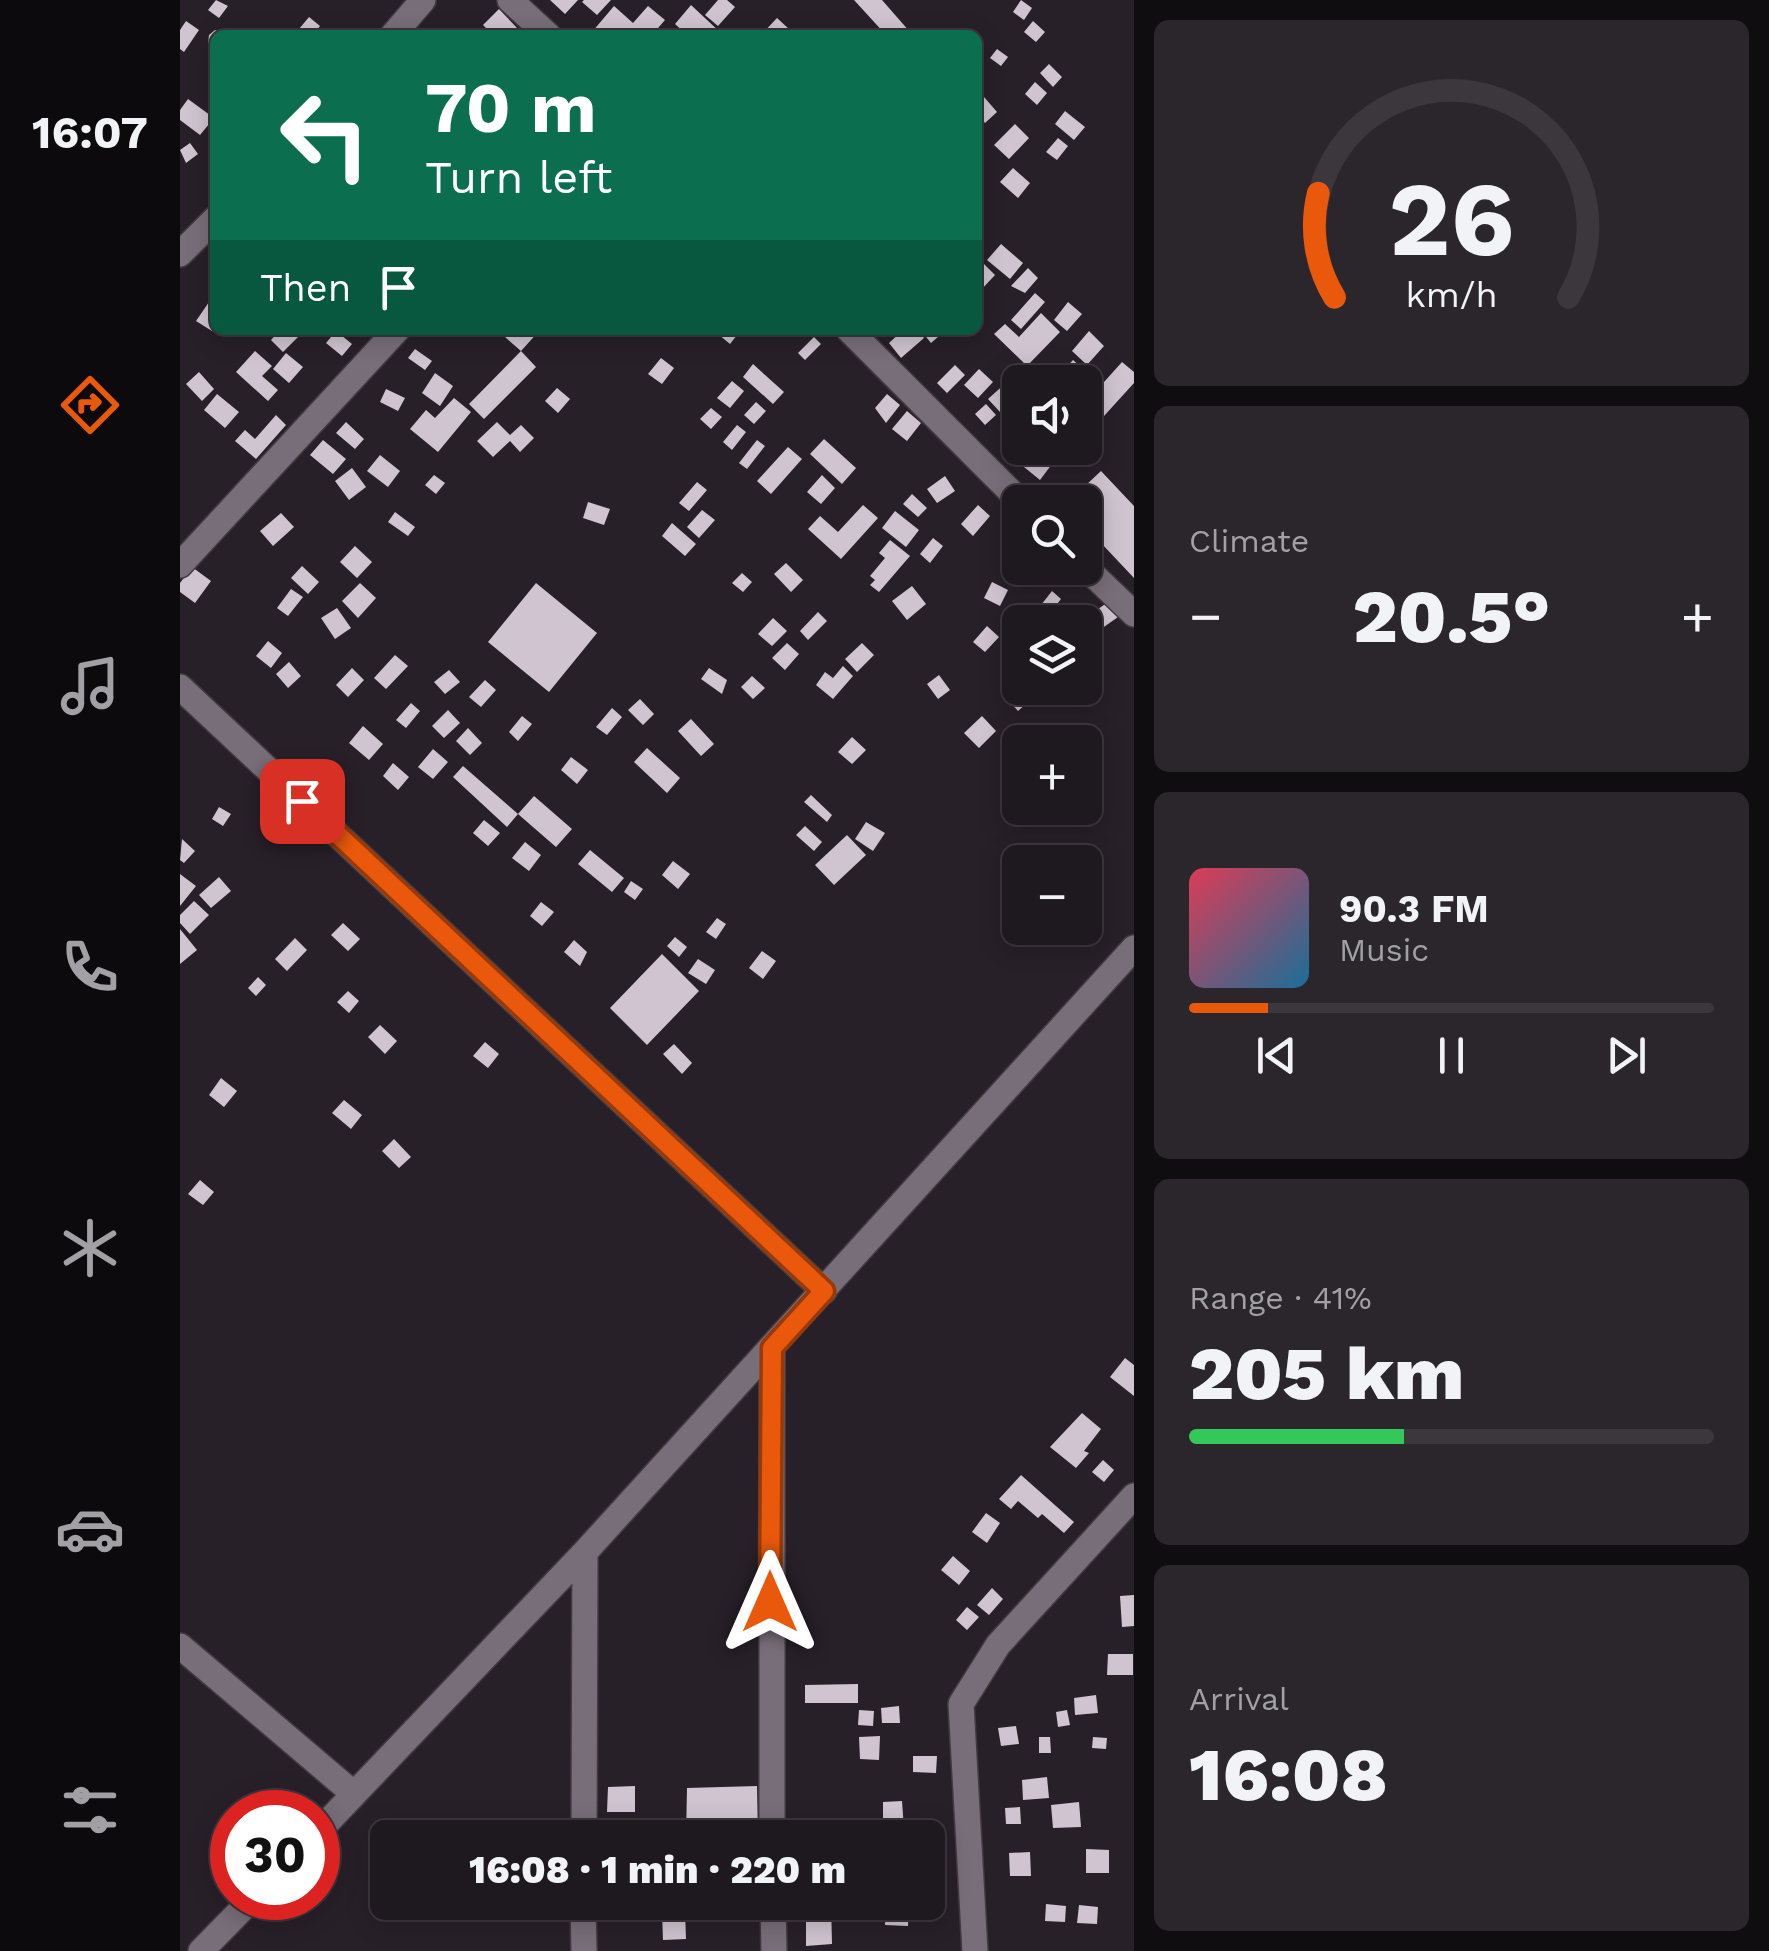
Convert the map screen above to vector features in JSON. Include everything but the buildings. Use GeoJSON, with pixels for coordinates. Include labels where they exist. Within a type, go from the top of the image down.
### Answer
{"type":"FeatureCollection","features":[{"type":"Feature","properties":{"kind":"street"},"geometry":{"type":"LineString","coordinates":[[397,30],[423,0]]}},
{"type":"Feature","properties":{"kind":"street"},"geometry":{"type":"LineString","coordinates":[[510,0],[543,30]]}},
{"type":"Feature","properties":{"kind":"street"},"geometry":{"type":"LineString","coordinates":[[180,254],[210,225]]}},
{"type":"Feature","properties":{"kind":"street"},"geometry":{"type":"LineString","coordinates":[[180,566],[392,335]]}},
{"type":"Feature","properties":{"kind":"street"},"geometry":{"type":"LineString","coordinates":[[855,335],[1004,485]]}},
{"type":"Feature","properties":{"kind":"street"},"geometry":{"type":"LineString","coordinates":[[1102,583],[1134,614]]}},
{"type":"Feature","properties":{"kind":"street"},"geometry":{"type":"LineString","coordinates":[[180,687],[824,1291]]}},
{"type":"Feature","properties":{"kind":"street"},"geometry":{"type":"LineString","coordinates":[[340,1809],[585,1552],[1134,948]]}},
{"type":"Feature","properties":{"kind":"street"},"geometry":{"type":"LineString","coordinates":[[772,1348],[772,1820]]}},
{"type":"Feature","properties":{"kind":"street"},"geometry":{"type":"LineString","coordinates":[[975,1951],[962,1704],[998,1645],[1134,1496]]}},
{"type":"Feature","properties":{"kind":"street"},"geometry":{"type":"LineString","coordinates":[[584,1820],[585,1552]]}},
{"type":"Feature","properties":{"kind":"street"},"geometry":{"type":"LineString","coordinates":[[180,1646],[354,1794]]}},
{"type":"Feature","properties":{"kind":"street"},"geometry":{"type":"LineString","coordinates":[[201,1951],[231,1920]]}},
{"type":"Feature","properties":{"kind":"street"},"geometry":{"type":"LineString","coordinates":[[583,1920],[584,1951]]}},
{"type":"Feature","properties":{"kind":"street"},"geometry":{"type":"LineString","coordinates":[[774,1920],[774,1951]]}},
{"type":"Feature","properties":{"kind":"route"},"geometry":{"type":"LineString","coordinates":[[302,801],[824,1291],[772,1348],[770,1602]]}}]}
